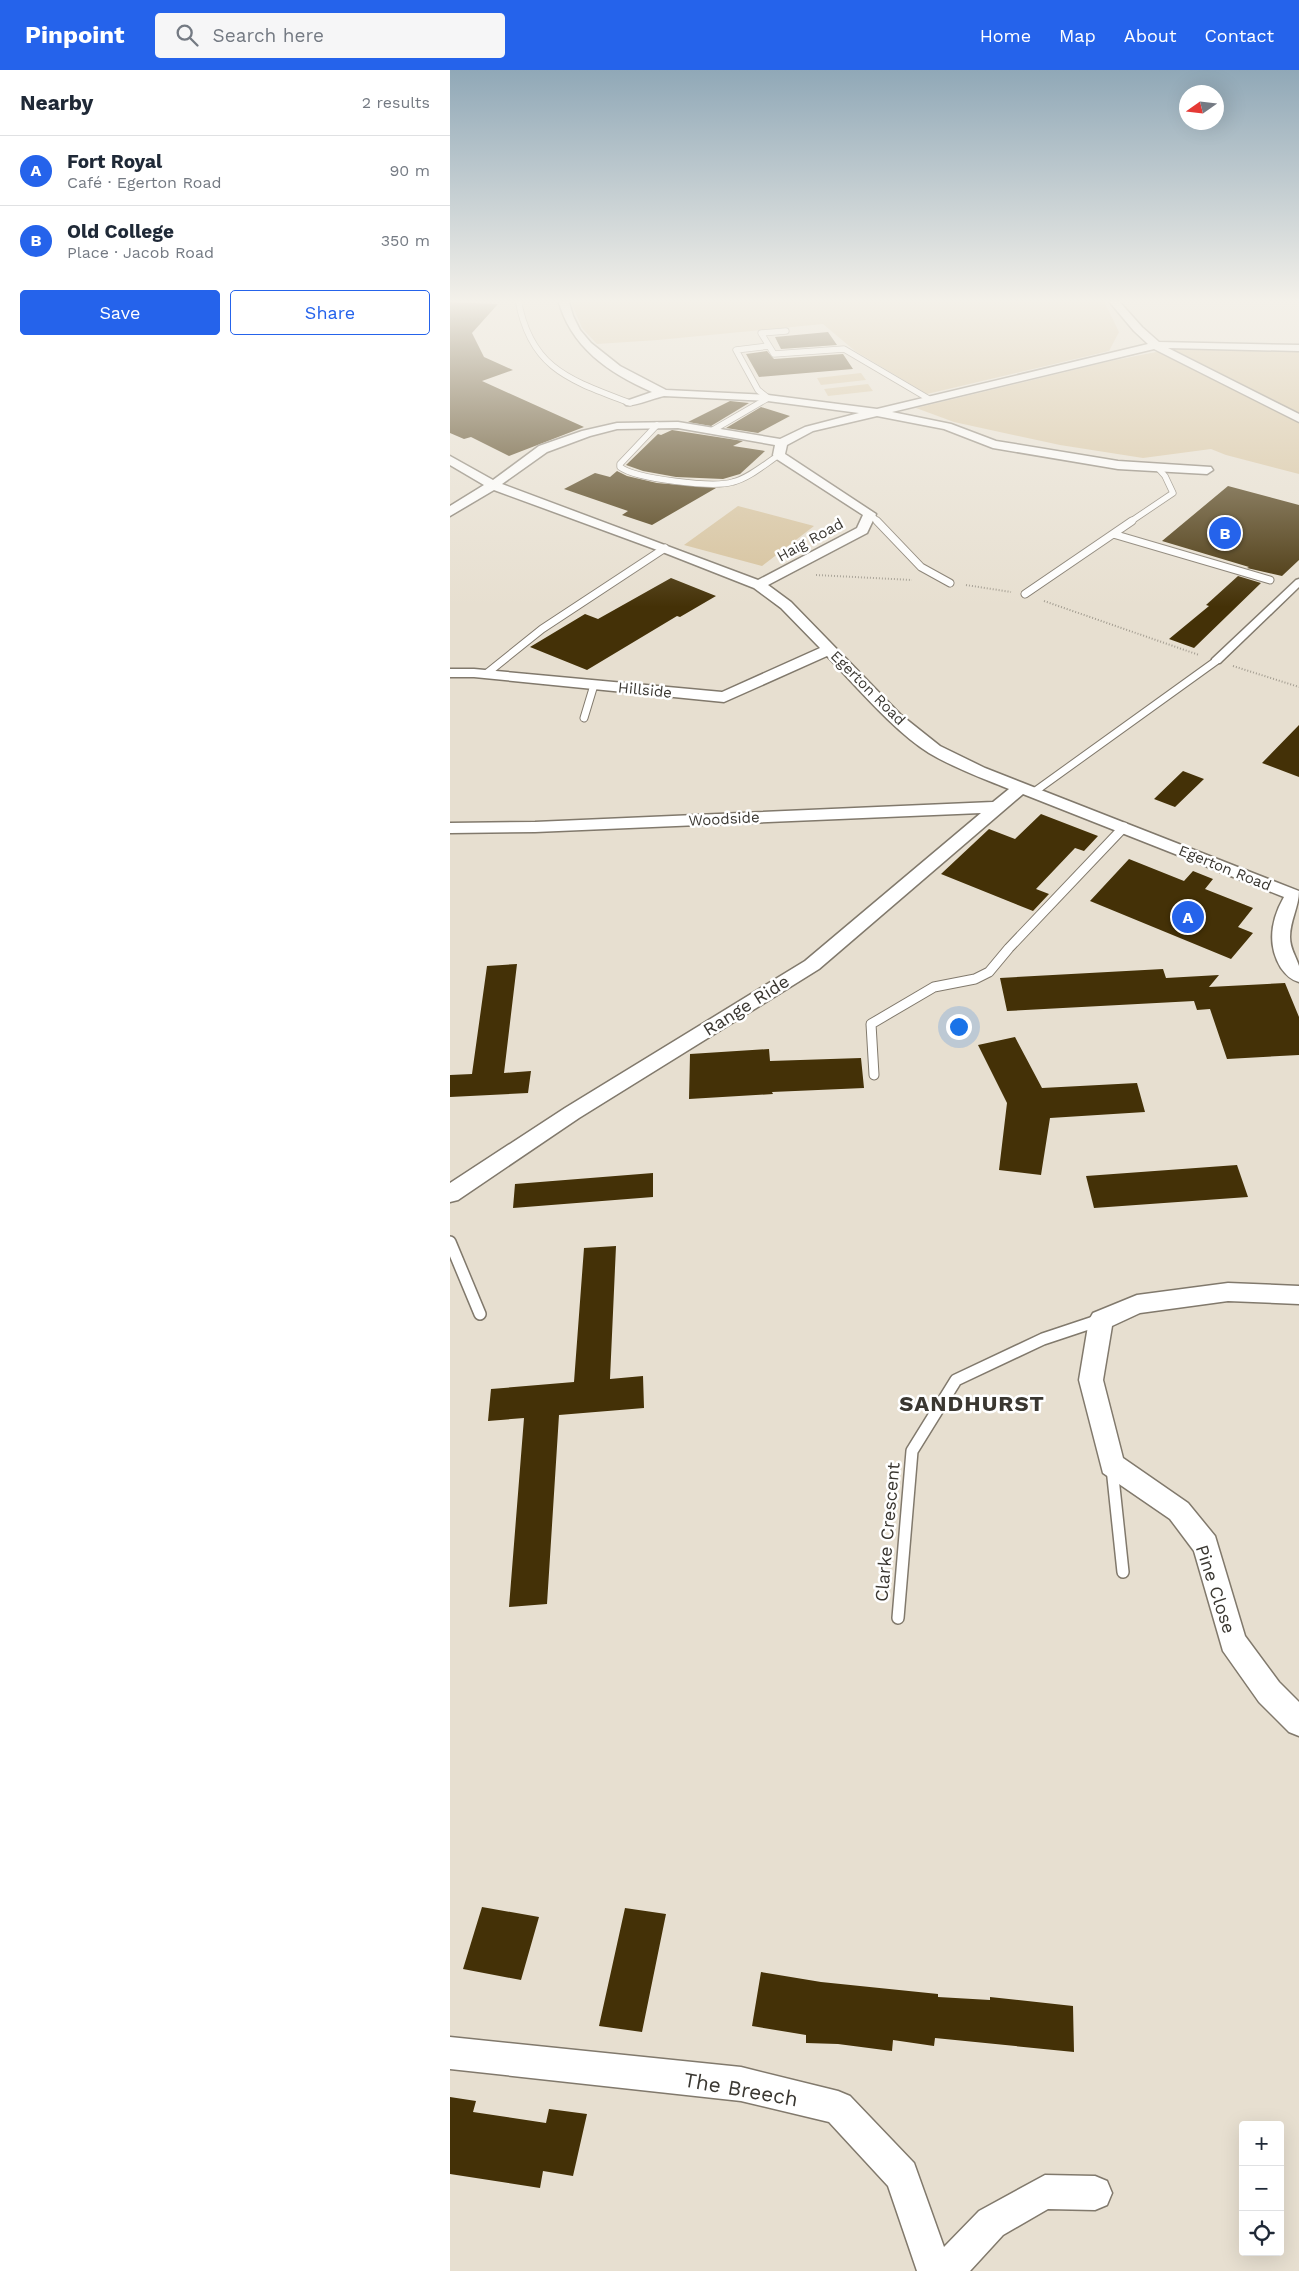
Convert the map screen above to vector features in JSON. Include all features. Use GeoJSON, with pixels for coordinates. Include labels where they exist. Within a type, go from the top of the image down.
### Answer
{"type":"FeatureCollection","features":[{"type":"Feature","properties":{"kind":"street"},"geometry":{"type":"LineString","coordinates":[[797,402],[876,412],[947,426],[993,444],[1118,465],[1207,470]]}},
{"type":"Feature","properties":{"kind":"street"},"geometry":{"type":"LineString","coordinates":[[630,403],[654,416],[678,425],[713,430],[780,449],[810,429],[917,402]]}},
{"type":"Feature","properties":{"kind":"street"},"geometry":{"type":"LineString","coordinates":[[1265,402],[1299,419]]}},
{"type":"Feature","properties":{"kind":"street"},"geometry":{"type":"LineString","coordinates":[[450,512],[494,485],[543,449],[586,433],[654,416]]}},
{"type":"Feature","properties":{"kind":"street","name":"Haig Road"},"geometry":{"type":"LineString","coordinates":[[759,585],[862,530],[870,514],[780,449]]}},
{"type":"Feature","properties":{"kind":"street","name":"Egerton Road"},"geometry":{"type":"LineString","coordinates":[[450,460],[494,485],[759,585],[786,605],[896,718],[934,749],[979,771],[1297,895]]}},
{"type":"Feature","properties":{"kind":"street"},"geometry":{"type":"LineString","coordinates":[[1216,660],[1299,582]]}},
{"type":"Feature","properties":{"kind":"street","name":"Hillside"},"geometry":{"type":"LineString","coordinates":[[450,673],[486,674],[724,698],[830,649]]}},
{"type":"Feature","properties":{"kind":"street","name":"Range Ride"},"geometry":{"type":"LineString","coordinates":[[450,1194],[572,1113],[812,965],[997,807],[1028,789]]}},
{"type":"Feature","properties":{"kind":"street","name":"Woodside"},"geometry":{"type":"LineString","coordinates":[[450,828],[535,827],[997,807]]}},
{"type":"Feature","properties":{"kind":"street"},"geometry":{"type":"LineString","coordinates":[[1297,895],[1284,914],[1279,941],[1291,970],[1299,976]]}},
{"type":"Feature","properties":{"kind":"street"},"geometry":{"type":"LineString","coordinates":[[1112,1465],[1091,1380],[1101,1320],[1137,1304],[1228,1292],[1299,1295]]}},
{"type":"Feature","properties":{"kind":"street","name":"Pine Close"},"geometry":{"type":"LineString","coordinates":[[1112,1465],[1178,1511],[1206,1545],[1233,1642],[1269,1692],[1299,1722]]}},
{"type":"Feature","properties":{"kind":"street","name":"The Breech"},"geometry":{"type":"LineString","coordinates":[[450,2054],[741,2084],[838,2108],[902,2175],[935,2271]]}},
{"type":"Feature","properties":{"kind":"street"},"geometry":{"type":"LineString","coordinates":[[946,2271],[991,2223],[1045,2192],[1095,2193]]}},
{"type":"Feature","properties":{"kind":"lane"},"geometry":{"type":"LineString","coordinates":[[713,430],[762,402]]}},
{"type":"Feature","properties":{"kind":"lane"},"geometry":{"type":"LineString","coordinates":[[654,416],[620,464],[620,467],[624,470],[706,486],[721,485],[734,482],[780,449]]}},
{"type":"Feature","properties":{"kind":"lane"},"geometry":{"type":"LineString","coordinates":[[1025,594],[1174,493],[1165,476],[1157,468]]}},
{"type":"Feature","properties":{"kind":"lane"},"geometry":{"type":"LineString","coordinates":[[870,514],[921,567],[950,582]]}},
{"type":"Feature","properties":{"kind":"lane"},"geometry":{"type":"LineString","coordinates":[[1113,534],[1270,580]]}},
{"type":"Feature","properties":{"kind":"lane"},"geometry":{"type":"LineString","coordinates":[[486,674],[542,629],[665,548]]}},
{"type":"Feature","properties":{"kind":"lane"},"geometry":{"type":"LineString","coordinates":[[1028,789],[1216,660]]}},
{"type":"Feature","properties":{"kind":"lane"},"geometry":{"type":"LineString","coordinates":[[584,718],[594,685]]}},
{"type":"Feature","properties":{"kind":"lane"},"geometry":{"type":"LineString","coordinates":[[874,1075],[871,1024],[934,987],[975,979],[989,972],[1009,948],[1124,827]]}},
{"type":"Feature","properties":{"kind":"lane"},"geometry":{"type":"LineString","coordinates":[[450,1242],[480,1314]]}},
{"type":"Feature","properties":{"kind":"lane","name":"Clarke Crescent"},"geometry":{"type":"LineString","coordinates":[[898,1618],[912,1451],[956,1380],[1043,1339],[1101,1320]]}},
{"type":"Feature","properties":{"kind":"lane"},"geometry":{"type":"LineString","coordinates":[[1112,1465],[1123,1572]]}},
{"type":"Feature","properties":{"kind":"path"},"geometry":{"type":"LineString","coordinates":[[784,573],[950,582],[1025,594],[1299,687]]}},
{"type":"Feature","properties":{"kind":"shaded area"},"geometry":{"type":"Polygon","coordinates":[[[942,402],[1299,402],[1299,474],[1226,455],[1211,449],[1143,458],[1060,445],[954,422],[916,408],[942,402]]]}},
{"type":"Feature","properties":{"kind":"shaded area"},"geometry":{"type":"Polygon","coordinates":[[[738,506],[814,526],[762,566],[684,545],[738,506]]]}},
{"type":"Feature","properties":{"kind":"building"},"geometry":{"type":"Polygon","coordinates":[[[450,402],[528,402],[584,427],[509,456],[471,437],[464,439],[450,433],[450,402]]]}},
{"type":"Feature","properties":{"kind":"building"},"geometry":{"type":"Polygon","coordinates":[[[729,402],[749,403],[711,426],[688,422],[729,402]]]}},
{"type":"Feature","properties":{"kind":"building"},"geometry":{"type":"Polygon","coordinates":[[[761,407],[790,416],[758,433],[726,428],[761,407]]]}},
{"type":"Feature","properties":{"kind":"building"},"geometry":{"type":"Polygon","coordinates":[[[672,430],[743,441],[733,446],[765,451],[740,474],[723,479],[676,477],[643,471],[626,465],[658,434],[661,435],[672,430]]]}},
{"type":"Feature","properties":{"kind":"building"},"geometry":{"type":"Polygon","coordinates":[[[617,471],[627,476],[657,483],[716,488],[652,525],[622,515],[628,511],[564,489],[595,473],[610,477],[617,471]]]}},
{"type":"Feature","properties":{"kind":"building"},"geometry":{"type":"Polygon","coordinates":[[[1228,486],[1299,505],[1299,560],[1282,576],[1247,568],[1249,567],[1162,541],[1228,486]]]}},
{"type":"Feature","properties":{"kind":"building"},"geometry":{"type":"Polygon","coordinates":[[[1238,576],[1261,583],[1194,648],[1169,639],[1209,606],[1206,605],[1238,576]]]}},
{"type":"Feature","properties":{"kind":"building"},"geometry":{"type":"Polygon","coordinates":[[[671,578],[716,596],[680,617],[677,616],[587,670],[530,647],[585,614],[598,619],[671,578]]]}},
{"type":"Feature","properties":{"kind":"building"},"geometry":{"type":"Polygon","coordinates":[[[1299,725],[1299,777],[1262,763],[1299,725]]]}},
{"type":"Feature","properties":{"kind":"building"},"geometry":{"type":"Polygon","coordinates":[[[1183,771],[1204,779],[1175,807],[1154,799],[1183,771]]]}},
{"type":"Feature","properties":{"kind":"building"},"geometry":{"type":"Polygon","coordinates":[[[1041,814],[1098,836],[1084,851],[1075,848],[1036,889],[1049,894],[1033,911],[941,874],[989,829],[1015,839],[1041,814]]]}},
{"type":"Feature","properties":{"kind":"building"},"geometry":{"type":"Polygon","coordinates":[[[1129,859],[1184,881],[1193,871],[1213,879],[1205,889],[1253,908],[1238,927],[1253,933],[1231,959],[1090,901],[1129,859]]]}},
{"type":"Feature","properties":{"kind":"building"},"geometry":{"type":"Polygon","coordinates":[[[517,964],[504,1073],[531,1071],[528,1093],[450,1097],[450,1075],[472,1074],[487,966],[517,964]]]}},
{"type":"Feature","properties":{"kind":"building"},"geometry":{"type":"Polygon","coordinates":[[[1163,969],[1166,978],[1219,975],[1209,987],[1285,983],[1299,1017],[1299,1055],[1227,1059],[1210,1009],[1197,1010],[1194,1001],[1007,1011],[1000,978],[1163,969]]]}},
{"type":"Feature","properties":{"kind":"building"},"geometry":{"type":"Polygon","coordinates":[[[1015,1037],[1042,1088],[1137,1083],[1145,1112],[1050,1118],[1041,1175],[999,1170],[1007,1103],[978,1045],[1015,1037]]]}},
{"type":"Feature","properties":{"kind":"building"},"geometry":{"type":"Polygon","coordinates":[[[769,1049],[770,1061],[861,1058],[864,1088],[772,1092],[773,1094],[689,1099],[690,1054],[769,1049]]]}},
{"type":"Feature","properties":{"kind":"building"},"geometry":{"type":"Polygon","coordinates":[[[1237,1165],[1248,1197],[1094,1208],[1086,1176],[1237,1165]]]}},
{"type":"Feature","properties":{"kind":"building"},"geometry":{"type":"Polygon","coordinates":[[[653,1173],[653,1197],[513,1208],[515,1184],[653,1173]]]}},
{"type":"Feature","properties":{"kind":"building"},"geometry":{"type":"Polygon","coordinates":[[[616,1246],[610,1379],[643,1376],[644,1408],[559,1415],[547,1604],[509,1607],[524,1418],[488,1421],[491,1389],[574,1382],[584,1248],[616,1246]]]}},
{"type":"Feature","properties":{"kind":"building"},"geometry":{"type":"Polygon","coordinates":[[[482,1907],[539,1917],[521,1980],[463,1969],[482,1907]]]}},
{"type":"Feature","properties":{"kind":"building"},"geometry":{"type":"Polygon","coordinates":[[[625,1908],[666,1914],[642,2032],[599,2026],[625,1908]]]}},
{"type":"Feature","properties":{"kind":"building"},"geometry":{"type":"Polygon","coordinates":[[[761,1972],[821,1982],[938,1994],[938,1997],[990,2000],[990,1997],[1073,2006],[1074,2052],[935,2038],[934,2046],[893,2040],[892,2051],[838,2044],[806,2043],[806,2035],[752,2026],[761,1972]]]}},
{"type":"Feature","properties":{"kind":"building"},"geometry":{"type":"Polygon","coordinates":[[[450,2097],[476,2101],[473,2112],[546,2123],[549,2109],[587,2114],[573,2176],[543,2171],[540,2188],[450,2174],[450,2097]]]}},
{"type":"Feature","properties":{"kind":"place","name":"Old College"},"geometry":{"type":"Point","coordinates":[1225,533]}},
{"type":"Feature","properties":{"kind":"place","name":"Fort Royal"},"geometry":{"type":"Point","coordinates":[1188,917]}},
{"type":"Feature","properties":{"kind":"district","name":"SANDHURST"},"geometry":{"type":"Point","coordinates":[972,1403]}}]}
